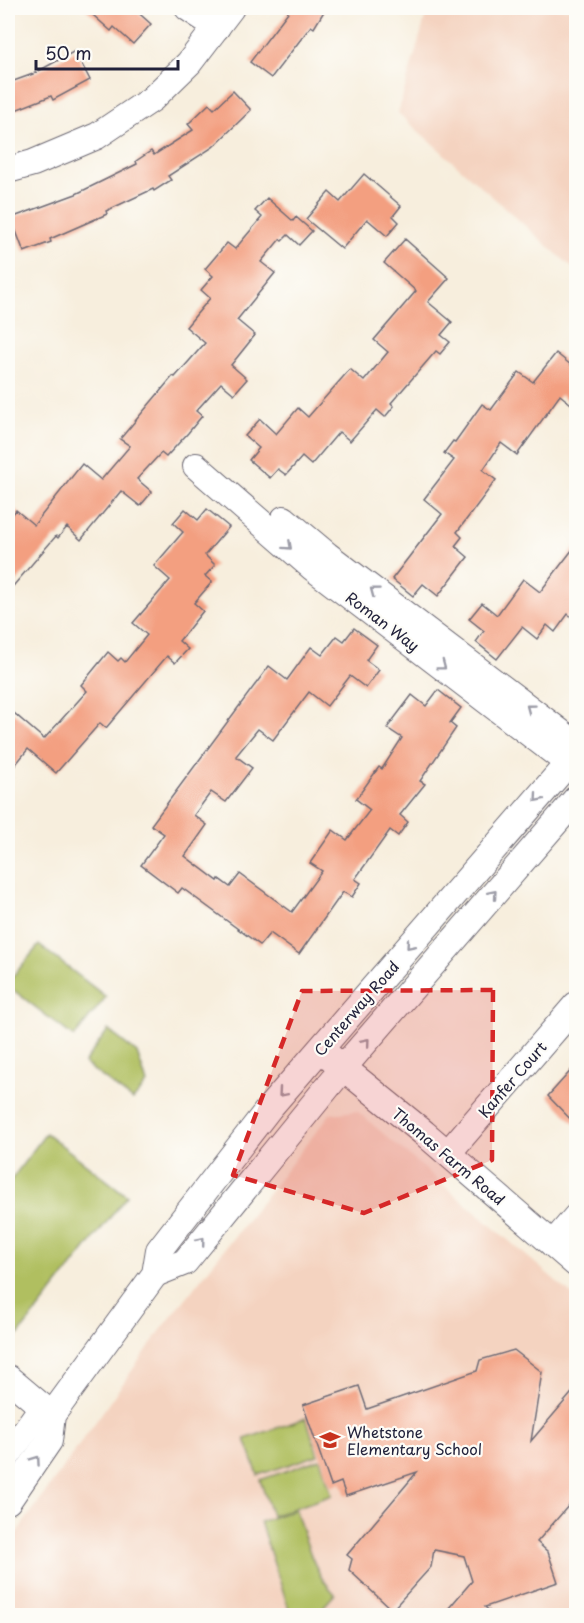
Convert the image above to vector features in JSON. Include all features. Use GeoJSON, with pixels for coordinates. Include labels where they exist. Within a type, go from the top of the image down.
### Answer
{"type":"FeatureCollection","features":[{"type":"Feature","properties":{"kind":"street"},"geometry":{"type":"LineString","coordinates":[[8,170],[33,163],[97,136],[152,99],[189,63],[224,17],[188,8]]}},
{"type":"Feature","properties":{"kind":"street","name":"Roman Way"},"geometry":{"type":"LineString","coordinates":[[202,460],[313,568],[575,757]]}},
{"type":"Feature","properties":{"kind":"street","name":"Centerway Road"},"geometry":{"type":"LineString","coordinates":[[8,1501],[49,1441],[52,1415],[155,1274],[159,1250],[270,1107],[575,757]]}},
{"type":"Feature","properties":{"kind":"street","name":"Centerway Road"},"geometry":{"type":"LineString","coordinates":[[155,1274],[185,1262],[344,1068],[576,799]]}},
{"type":"Feature","properties":{"kind":"street","name":"Kanfer Court"},"geometry":{"type":"LineString","coordinates":[[448,1153],[576,1005]]}},
{"type":"Feature","properties":{"kind":"street","name":"Thomas Farm Road"},"geometry":{"type":"LineString","coordinates":[[320,1049],[448,1153],[576,1264]]}},
{"type":"Feature","properties":{"kind":"street"},"geometry":{"type":"LineString","coordinates":[[553,1244],[576,1217]]}},
{"type":"Feature","properties":{"kind":"street"},"geometry":{"type":"LineString","coordinates":[[8,1378],[52,1415]]}},
{"type":"Feature","properties":{"kind":"street","name":"Centerway Road"},"geometry":{"type":"LineString","coordinates":[[8,1455],[35,1417],[52,1415]]}},
{"type":"Feature","properties":{"kind":"highlighted area"},"geometry":{"type":"Polygon","coordinates":[[[493,990],[492,1160],[364,1213],[233,1175],[302,991],[493,990]]]}},
{"type":"Feature","properties":{"kind":"shaded area"},"geometry":{"type":"Polygon","coordinates":[[[428,8],[576,8],[576,271],[398,113],[428,8]]]}},
{"type":"Feature","properties":{"kind":"shaded area","name":"Whetstone Elementary School"},"geometry":{"type":"Polygon","coordinates":[[[357,1111],[576,1298],[576,1611],[573,1615],[32,1616],[8,1600],[8,1545],[158,1334],[330,1114],[357,1111]]]}},
{"type":"Feature","properties":{"kind":"green space"},"geometry":{"type":"Polygon","coordinates":[[[39,945],[106,997],[74,1037],[8,986],[8,982],[39,945]]]}},
{"type":"Feature","properties":{"kind":"green space"},"geometry":{"type":"Polygon","coordinates":[[[108,1030],[137,1053],[147,1083],[133,1100],[84,1063],[108,1030]]]}},
{"type":"Feature","properties":{"kind":"green space"},"geometry":{"type":"Polygon","coordinates":[[[46,1133],[127,1196],[16,1338],[8,1332],[8,1184],[46,1133]]]}},
{"type":"Feature","properties":{"kind":"green space"},"geometry":{"type":"Polygon","coordinates":[[[306,1418],[318,1455],[258,1475],[245,1439],[306,1418]]]}},
{"type":"Feature","properties":{"kind":"green space"},"geometry":{"type":"Polygon","coordinates":[[[320,1459],[332,1495],[272,1516],[260,1480],[320,1459]]]}},
{"type":"Feature","properties":{"kind":"green space"},"geometry":{"type":"Polygon","coordinates":[[[295,1509],[315,1565],[335,1594],[316,1615],[291,1615],[260,1522],[295,1509]]]}},
{"type":"Feature","properties":{"kind":"building"},"geometry":{"type":"Polygon","coordinates":[[[85,8],[133,8],[151,24],[133,44],[114,27],[111,31],[85,8]]]}},
{"type":"Feature","properties":{"kind":"building"},"geometry":{"type":"Polygon","coordinates":[[[291,8],[326,8],[314,28],[311,26],[271,78],[250,62],[291,8]]]}},
{"type":"Feature","properties":{"kind":"building"},"geometry":{"type":"Polygon","coordinates":[[[75,51],[90,80],[53,100],[51,96],[8,113],[8,83],[33,74],[75,51]]]}},
{"type":"Feature","properties":{"kind":"building"},"geometry":{"type":"Polygon","coordinates":[[[233,91],[251,110],[213,147],[168,176],[171,180],[154,191],[153,189],[106,211],[107,214],[50,239],[51,242],[24,252],[11,218],[76,194],[137,164],[136,161],[151,151],[154,155],[193,130],[188,124],[209,104],[214,109],[233,91]]]}},
{"type":"Feature","properties":{"kind":"building"},"geometry":{"type":"Polygon","coordinates":[[[364,174],[401,206],[393,216],[399,222],[387,236],[367,219],[342,249],[306,219],[329,192],[340,202],[364,174]]]}},
{"type":"Feature","properties":{"kind":"building"},"geometry":{"type":"Polygon","coordinates":[[[267,198],[293,221],[296,217],[312,231],[299,245],[288,235],[282,241],[280,239],[261,262],[275,273],[237,320],[255,335],[231,365],[247,379],[234,394],[221,383],[196,411],[202,416],[188,433],[166,457],[161,453],[137,479],[152,492],[140,506],[121,491],[81,540],[67,527],[58,538],[56,536],[8,592],[8,520],[16,510],[34,525],[82,464],[101,480],[130,446],[120,439],[173,376],[175,377],[205,343],[186,327],[210,298],[201,290],[213,276],[205,269],[227,243],[235,249],[262,217],[255,211],[267,198]]]}},
{"type":"Feature","properties":{"kind":"building"},"geometry":{"type":"Polygon","coordinates":[[[405,239],[449,278],[428,302],[452,322],[441,335],[450,342],[440,354],[436,351],[391,403],[394,406],[385,417],[377,410],[350,441],[339,432],[311,465],[302,457],[286,475],[278,469],[270,478],[249,460],[259,448],[245,436],[260,419],[276,434],[298,408],[308,417],[350,369],[364,381],[388,352],[374,340],[416,291],[384,263],[405,239]]]}},
{"type":"Feature","properties":{"kind":"building"},"geometry":{"type":"Polygon","coordinates":[[[556,353],[576,369],[576,408],[560,395],[517,455],[501,443],[483,470],[496,480],[457,532],[462,537],[455,546],[468,557],[438,596],[423,584],[413,596],[392,579],[442,514],[424,499],[454,460],[444,453],[453,441],[455,442],[482,404],[491,410],[519,372],[533,382],[556,353]]]}},
{"type":"Feature","properties":{"kind":"building"},"geometry":{"type":"Polygon","coordinates":[[[185,509],[198,520],[207,509],[229,527],[205,555],[215,565],[205,576],[212,582],[194,603],[203,611],[179,641],[188,649],[175,663],[167,656],[106,728],[100,723],[56,773],[28,749],[8,774],[8,708],[44,739],[87,691],[81,685],[108,652],[118,661],[121,658],[125,662],[147,635],[133,623],[170,580],[154,566],[183,532],[173,523],[185,509]]]}},
{"type":"Feature","properties":{"kind":"building"},"geometry":{"type":"Polygon","coordinates":[[[576,545],[576,621],[568,614],[555,632],[547,625],[537,639],[522,627],[497,659],[476,642],[484,631],[469,619],[482,603],[497,615],[523,579],[540,592],[576,545]]]}},
{"type":"Feature","properties":{"kind":"building"},"geometry":{"type":"Polygon","coordinates":[[[354,628],[377,645],[366,660],[379,670],[366,688],[350,676],[327,706],[309,692],[273,740],[258,729],[236,756],[252,768],[226,802],[211,792],[194,815],[207,825],[185,856],[218,881],[219,879],[230,887],[240,874],[292,912],[322,871],[310,863],[333,830],[347,840],[370,810],[356,799],[379,767],[382,769],[402,738],[387,728],[412,695],[426,706],[438,690],[461,708],[450,723],[456,728],[420,781],[425,784],[400,815],[408,822],[398,836],[390,830],[355,879],[361,883],[352,897],[343,892],[299,954],[270,933],[260,945],[182,888],[178,893],[141,865],[164,834],[151,825],[269,666],[287,680],[311,647],[322,655],[337,636],[344,641],[354,628]]]}},
{"type":"Feature","properties":{"kind":"building"},"geometry":{"type":"Polygon","coordinates":[[[576,1065],[576,1125],[548,1096],[576,1065]]]}},
{"type":"Feature","properties":{"kind":"building"},"geometry":{"type":"Polygon","coordinates":[[[514,1350],[542,1372],[531,1441],[576,1388],[576,1497],[537,1542],[548,1552],[558,1582],[485,1607],[495,1616],[442,1616],[472,1581],[464,1556],[434,1550],[431,1567],[392,1610],[349,1570],[352,1559],[347,1555],[417,1472],[346,1496],[341,1482],[331,1486],[303,1405],[359,1386],[367,1409],[477,1371],[480,1360],[514,1350]]]}},
{"type":"Feature","properties":{"kind":"place","name":"Whetstone Elementary School"},"geometry":{"type":"Point","coordinates":[330,1440]}}]}
